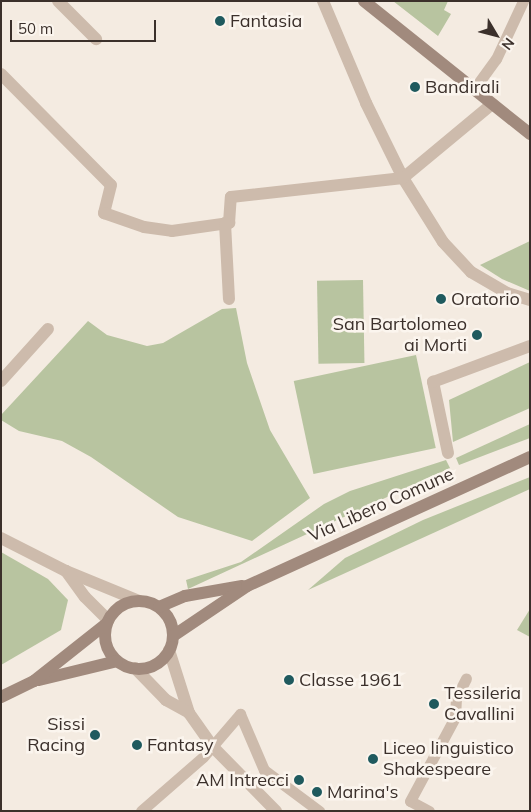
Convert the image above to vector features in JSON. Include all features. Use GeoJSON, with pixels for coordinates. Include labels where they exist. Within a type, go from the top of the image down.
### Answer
{"type":"FeatureCollection","features":[{"type":"Feature","properties":{"kind":"main road"},"geometry":{"type":"LineString","coordinates":[[364,1],[530,134]]}},
{"type":"Feature","properties":{"kind":"main road","name":"Via Libero Comune"},"geometry":{"type":"LineString","coordinates":[[173,636],[247,586],[530,457]]}},
{"type":"Feature","properties":{"kind":"main road","name":"Via Libero Comune"},"geometry":{"type":"LineString","coordinates":[[159,607],[185,596],[247,586]]}},
{"type":"Feature","properties":{"kind":"main road"},"geometry":{"type":"LineString","coordinates":[[1,697],[34,681],[117,661],[135,668],[155,664],[169,650],[173,636],[170,620],[159,607],[139,601],[119,607],[107,622],[34,681]]}},
{"type":"Feature","properties":{"kind":"main road"},"geometry":{"type":"LineString","coordinates":[[107,622],[106,644],[117,661]]}},
{"type":"Feature","properties":{"kind":"street"},"geometry":{"type":"LineString","coordinates":[[58,1],[96,40]]}},
{"type":"Feature","properties":{"kind":"street"},"geometry":{"type":"LineString","coordinates":[[323,1],[366,103],[403,178],[443,242],[470,272],[507,293],[530,300]]}},
{"type":"Feature","properties":{"kind":"street"},"geometry":{"type":"LineString","coordinates":[[1,74],[112,185],[104,213],[144,227],[172,232],[229,222],[231,197],[403,178],[492,104]]}},
{"type":"Feature","properties":{"kind":"street"},"geometry":{"type":"LineString","coordinates":[[225,223],[228,299]]}},
{"type":"Feature","properties":{"kind":"street"},"geometry":{"type":"LineString","coordinates":[[1,381],[48,329]]}},
{"type":"Feature","properties":{"kind":"street"},"geometry":{"type":"LineString","coordinates":[[448,453],[432,382],[530,346]]}},
{"type":"Feature","properties":{"kind":"street"},"geometry":{"type":"LineString","coordinates":[[1,538],[66,571],[139,601]]}},
{"type":"Feature","properties":{"kind":"street"},"geometry":{"type":"LineString","coordinates":[[66,571],[85,598],[107,622]]}},
{"type":"Feature","properties":{"kind":"street"},"geometry":{"type":"LineString","coordinates":[[169,650],[189,712],[213,747],[276,811]]}},
{"type":"Feature","properties":{"kind":"street"},"geometry":{"type":"LineString","coordinates":[[135,668],[166,700],[189,712]]}},
{"type":"Feature","properties":{"kind":"lane"},"geometry":{"type":"LineString","coordinates":[[474,89],[496,60],[523,1]]}},
{"type":"Feature","properties":{"kind":"lane"},"geometry":{"type":"LineString","coordinates":[[429,811],[410,801],[455,717],[456,698],[466,678]]}},
{"type":"Feature","properties":{"kind":"lane"},"geometry":{"type":"LineString","coordinates":[[141,811],[213,747],[240,714],[264,770],[319,811]]}},
{"type":"Feature","properties":{"kind":"green space"},"geometry":{"type":"Polygon","coordinates":[[[393,1],[448,1],[444,10],[451,14],[438,36],[393,1]]]}},
{"type":"Feature","properties":{"kind":"green space"},"geometry":{"type":"Polygon","coordinates":[[[530,241],[530,291],[502,279],[480,265],[530,241]]]}},
{"type":"Feature","properties":{"kind":"green space"},"geometry":{"type":"Polygon","coordinates":[[[363,280],[364,363],[318,364],[317,281],[363,280]]]}},
{"type":"Feature","properties":{"kind":"green space"},"geometry":{"type":"Polygon","coordinates":[[[236,308],[247,363],[270,430],[310,498],[252,541],[178,517],[91,457],[62,441],[19,431],[1,420],[1,415],[88,321],[107,335],[147,346],[163,343],[222,309],[236,308]]]}},
{"type":"Feature","properties":{"kind":"green space"},"geometry":{"type":"Polygon","coordinates":[[[416,355],[436,448],[313,474],[294,381],[416,355]]]}},
{"type":"Feature","properties":{"kind":"green space"},"geometry":{"type":"Polygon","coordinates":[[[530,362],[530,408],[453,442],[449,400],[530,362]]]}},
{"type":"Feature","properties":{"kind":"green space"},"geometry":{"type":"Polygon","coordinates":[[[530,424],[530,438],[459,465],[456,458],[530,424]]]}},
{"type":"Feature","properties":{"kind":"green space"},"geometry":{"type":"Polygon","coordinates":[[[446,460],[450,468],[188,589],[186,580],[241,562],[324,504],[350,491],[446,460]]]}},
{"type":"Feature","properties":{"kind":"green space"},"geometry":{"type":"Polygon","coordinates":[[[530,477],[530,489],[308,590],[345,558],[423,520],[530,477]]]}},
{"type":"Feature","properties":{"kind":"green space"},"geometry":{"type":"Polygon","coordinates":[[[1,552],[48,579],[68,600],[61,630],[1,665],[1,552]]]}},
{"type":"Feature","properties":{"kind":"green space"},"geometry":{"type":"Polygon","coordinates":[[[530,609],[530,637],[517,630],[530,609]]]}},
{"type":"Feature","properties":{"kind":"place","name":"Fantasia"},"geometry":{"type":"Point","coordinates":[220,21]}},
{"type":"Feature","properties":{"kind":"place","name":"Bandirali"},"geometry":{"type":"Point","coordinates":[415,87]}},
{"type":"Feature","properties":{"kind":"place","name":"Oratorio"},"geometry":{"type":"Point","coordinates":[441,299]}},
{"type":"Feature","properties":{"kind":"place","name":"San Bartolomeo ai Morti"},"geometry":{"type":"Point","coordinates":[477,335]}},
{"type":"Feature","properties":{"kind":"place","name":"Classe 1961"},"geometry":{"type":"Point","coordinates":[289,680]}},
{"type":"Feature","properties":{"kind":"place","name":"Tessileria Cavallini"},"geometry":{"type":"Point","coordinates":[434,704]}},
{"type":"Feature","properties":{"kind":"place","name":"Sissi Racing"},"geometry":{"type":"Point","coordinates":[95,735]}},
{"type":"Feature","properties":{"kind":"place","name":"Fantasy"},"geometry":{"type":"Point","coordinates":[137,745]}},
{"type":"Feature","properties":{"kind":"place","name":"Liceo linguistico Shakespeare"},"geometry":{"type":"Point","coordinates":[373,759]}},
{"type":"Feature","properties":{"kind":"place","name":"AM Intrecci"},"geometry":{"type":"Point","coordinates":[299,780]}},
{"type":"Feature","properties":{"kind":"place","name":"Marina's"},"geometry":{"type":"Point","coordinates":[317,792]}}]}
